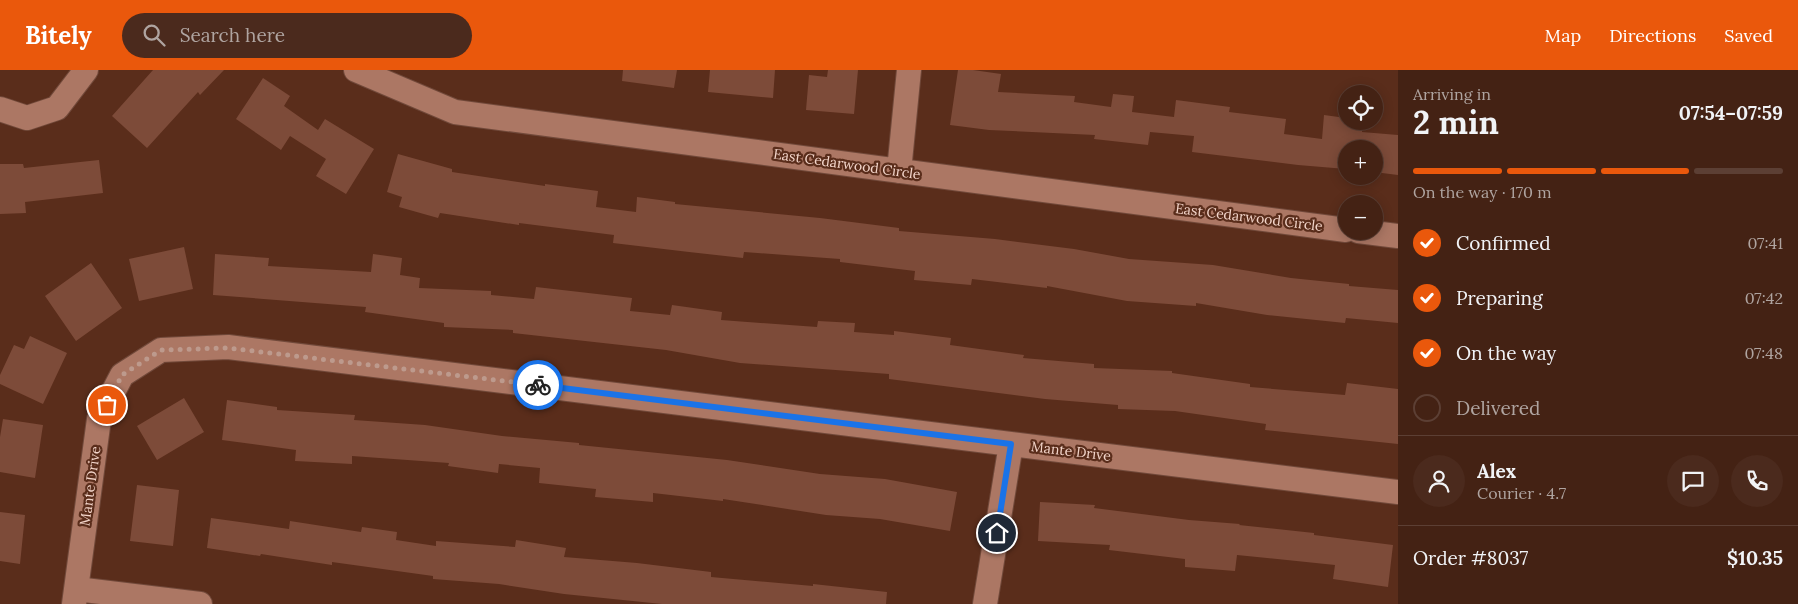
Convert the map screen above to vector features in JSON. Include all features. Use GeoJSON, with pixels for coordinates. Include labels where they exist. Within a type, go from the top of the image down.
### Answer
{"type":"FeatureCollection","features":[{"type":"Feature","properties":{"kind":"street"},"geometry":{"type":"LineString","coordinates":[[0,109],[27,118],[57,108],[86,70]]}},
{"type":"Feature","properties":{"kind":"street","name":"East Cedarwood Circle"},"geometry":{"type":"LineString","coordinates":[[356,70],[454,112],[1338,229]]}},
{"type":"Feature","properties":{"kind":"street"},"geometry":{"type":"LineString","coordinates":[[899,171],[909,70]]}},
{"type":"Feature","properties":{"kind":"street"},"geometry":{"type":"LineString","coordinates":[[1383,234],[1398,236]]}},
{"type":"Feature","properties":{"kind":"street","name":"Mante Drive"},"geometry":{"type":"LineString","coordinates":[[75,596],[99,419],[122,375],[161,350],[228,348],[1398,492]]}},
{"type":"Feature","properties":{"kind":"street"},"geometry":{"type":"LineString","coordinates":[[985,604],[1011,444]]}},
{"type":"Feature","properties":{"kind":"street"},"geometry":{"type":"LineString","coordinates":[[75,596],[200,604]]}},
{"type":"Feature","properties":{"kind":"building"},"geometry":{"type":"Polygon","coordinates":[[[153,70],[224,70],[200,95],[198,92],[147,148],[112,116],[153,70]]]}},
{"type":"Feature","properties":{"kind":"building"},"geometry":{"type":"Polygon","coordinates":[[[623,70],[677,70],[674,88],[622,81],[623,70]]]}},
{"type":"Feature","properties":{"kind":"building"},"geometry":{"type":"Polygon","coordinates":[[[710,70],[775,70],[773,98],[708,92],[710,70]]]}},
{"type":"Feature","properties":{"kind":"building"},"geometry":{"type":"Polygon","coordinates":[[[828,70],[858,70],[854,114],[806,110],[809,75],[827,77],[828,70]]]}},
{"type":"Feature","properties":{"kind":"building"},"geometry":{"type":"Polygon","coordinates":[[[958,70],[973,70],[1001,74],[998,92],[1075,96],[1074,102],[1111,107],[1113,94],[1134,96],[1132,112],[1174,117],[1176,100],[1230,107],[1229,112],[1286,119],[1284,134],[1322,139],[1324,115],[1338,117],[1338,130],[1362,130],[1362,132],[1398,135],[1398,175],[1383,173],[1383,140],[1338,140],[1338,168],[1192,152],[1194,136],[1150,132],[1148,145],[1094,139],[1095,135],[989,130],[950,125],[958,70]]]}},
{"type":"Feature","properties":{"kind":"building"},"geometry":{"type":"Polygon","coordinates":[[[263,78],[290,96],[284,106],[318,130],[325,119],[374,149],[346,194],[316,176],[326,159],[290,136],[281,150],[236,119],[263,78]]]}},
{"type":"Feature","properties":{"kind":"building"},"geometry":{"type":"Polygon","coordinates":[[[398,154],[452,169],[452,172],[545,186],[545,184],[598,191],[596,207],[636,212],[637,197],[675,202],[675,204],[820,218],[899,228],[899,231],[995,239],[1074,249],[1129,259],[1213,265],[1291,278],[1349,284],[1349,286],[1398,290],[1398,323],[1346,318],[1345,323],[1267,315],[1196,303],[1196,306],[1127,301],[1047,286],[1047,288],[972,279],[971,285],[914,280],[915,271],[840,262],[840,259],[744,252],[743,258],[613,243],[614,235],[519,223],[519,225],[440,213],[438,218],[399,207],[402,197],[387,192],[398,154]]]}},
{"type":"Feature","properties":{"kind":"building"},"geometry":{"type":"Polygon","coordinates":[[[99,160],[103,193],[25,202],[26,213],[0,214],[0,164],[23,164],[24,168],[99,160]]]}},
{"type":"Feature","properties":{"kind":"building"},"geometry":{"type":"Polygon","coordinates":[[[184,247],[193,289],[139,301],[129,259],[184,247]]]}},
{"type":"Feature","properties":{"kind":"building"},"geometry":{"type":"Polygon","coordinates":[[[215,254],[269,258],[268,266],[371,272],[373,254],[402,258],[400,275],[420,278],[419,288],[491,291],[491,295],[534,299],[536,287],[632,298],[630,311],[670,315],[672,305],[722,312],[721,320],[817,327],[818,321],[855,323],[854,332],[894,335],[894,331],[951,338],[950,345],[1024,355],[1023,358],[1094,364],[1094,368],[1172,371],[1172,373],[1250,384],[1250,387],[1345,395],[1347,383],[1398,389],[1398,444],[1265,430],[1266,424],[1175,411],[1118,409],[1118,405],[1045,399],[889,379],[889,374],[740,363],[666,350],[513,333],[513,330],[444,327],[444,323],[365,312],[366,307],[213,295],[215,254]]]}},
{"type":"Feature","properties":{"kind":"building"},"geometry":{"type":"Polygon","coordinates":[[[91,263],[122,308],[76,341],[45,296],[91,263]]]}},
{"type":"Feature","properties":{"kind":"building"},"geometry":{"type":"Polygon","coordinates":[[[30,336],[67,353],[43,404],[0,384],[0,375],[14,345],[24,349],[30,336]]]}},
{"type":"Feature","properties":{"kind":"building"},"geometry":{"type":"Polygon","coordinates":[[[184,398],[204,432],[157,460],[137,426],[184,398]]]}},
{"type":"Feature","properties":{"kind":"building"},"geometry":{"type":"Polygon","coordinates":[[[227,400],[277,407],[277,410],[355,415],[354,420],[425,425],[502,436],[579,443],[579,445],[727,460],[820,474],[885,479],[957,492],[950,531],[880,519],[826,515],[723,499],[723,501],[653,493],[653,502],[595,497],[596,489],[539,483],[540,468],[499,464],[498,473],[448,466],[449,463],[352,456],[352,464],[295,461],[296,450],[222,440],[227,400]]]}},
{"type":"Feature","properties":{"kind":"building"},"geometry":{"type":"Polygon","coordinates":[[[3,419],[43,425],[35,478],[0,472],[0,437],[3,419]]]}},
{"type":"Feature","properties":{"kind":"building"},"geometry":{"type":"Polygon","coordinates":[[[137,485],[179,490],[173,546],[130,541],[137,485]]]}},
{"type":"Feature","properties":{"kind":"building"},"geometry":{"type":"Polygon","coordinates":[[[1040,502],[1095,505],[1094,508],[1314,533],[1314,535],[1393,545],[1388,587],[1333,579],[1335,565],[1237,555],[1235,571],[1185,567],[1185,559],[1109,550],[1110,545],[1038,541],[1040,502]]]}},
{"type":"Feature","properties":{"kind":"building"},"geometry":{"type":"Polygon","coordinates":[[[0,512],[25,515],[20,564],[0,561],[0,512]]]}},
{"type":"Feature","properties":{"kind":"building"},"geometry":{"type":"Polygon","coordinates":[[[211,518],[289,529],[290,521],[361,532],[362,527],[397,532],[396,540],[436,546],[436,541],[515,547],[516,540],[566,548],[564,557],[711,572],[711,577],[813,586],[813,584],[887,592],[886,604],[662,604],[564,594],[499,584],[433,579],[433,576],[332,562],[332,565],[207,548],[211,518]]]}},
{"type":"Feature","properties":{"kind":"way so far"},"geometry":{"type":"LineString","coordinates":[[107,405],[122,375],[161,350],[228,348],[538,385]]}},
{"type":"Feature","properties":{"kind":"route"},"geometry":{"type":"LineString","coordinates":[[538,385],[1011,444],[997,533]]}}]}
